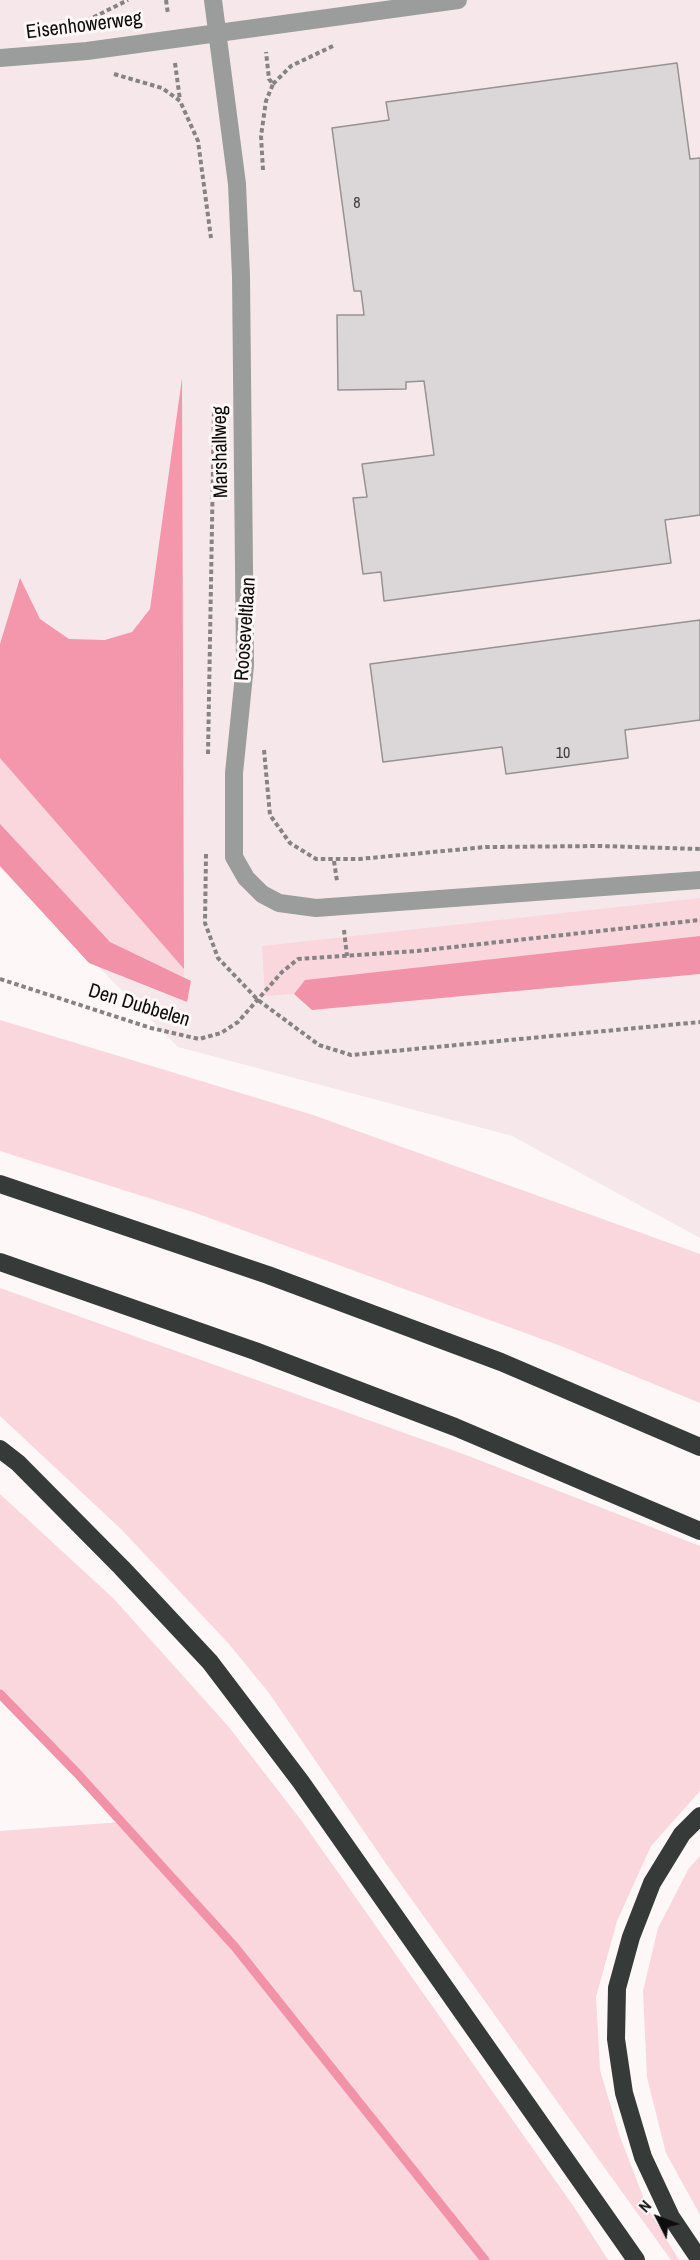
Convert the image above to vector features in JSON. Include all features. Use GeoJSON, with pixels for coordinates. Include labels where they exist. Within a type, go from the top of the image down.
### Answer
{"type":"FeatureCollection","features":[{"type":"Feature","properties":{"kind":"highway"},"geometry":{"type":"LineString","coordinates":[[0,1184],[268,1275],[489,1358],[700,1447]]}},
{"type":"Feature","properties":{"kind":"highway"},"geometry":{"type":"LineString","coordinates":[[0,1262],[244,1348],[455,1427],[700,1531]]}},
{"type":"Feature","properties":{"kind":"highway"},"geometry":{"type":"LineString","coordinates":[[0,1449],[18,1463],[122,1568],[210,1662],[301,1782],[636,2260]]}},
{"type":"Feature","properties":{"kind":"highway"},"geometry":{"type":"LineString","coordinates":[[700,1816],[682,1834],[652,1883],[631,1937],[617,1989],[616,2040],[624,2093],[643,2157],[671,2217],[700,2260]]}},
{"type":"Feature","properties":{"kind":"street","name":"Marshallweg"},"geometry":{"type":"LineString","coordinates":[[213,0],[237,184],[242,287],[245,665],[234,773],[234,857],[246,878],[262,894],[279,903],[316,908],[700,880]]}},
{"type":"Feature","properties":{"kind":"street","name":"Eisenhowerweg"},"geometry":{"type":"LineString","coordinates":[[0,58],[87,51],[218,31],[458,0]]}},
{"type":"Feature","properties":{"kind":"path"},"geometry":{"type":"LineString","coordinates":[[263,26],[269,79],[273,84]]}},
{"type":"Feature","properties":{"kind":"path"},"geometry":{"type":"LineString","coordinates":[[263,178],[261,136],[266,101],[273,84],[291,66],[317,52],[344,42]]}},
{"type":"Feature","properties":{"kind":"path"},"geometry":{"type":"LineString","coordinates":[[109,74],[142,80],[162,88],[180,101],[198,141],[212,244]]}},
{"type":"Feature","properties":{"kind":"path"},"geometry":{"type":"LineString","coordinates":[[208,755],[214,408]]}},
{"type":"Feature","properties":{"kind":"path"},"geometry":{"type":"LineString","coordinates":[[264,749],[270,815],[290,843],[316,859],[359,860],[486,847],[602,846],[700,849]]}},
{"type":"Feature","properties":{"kind":"path"},"geometry":{"type":"LineString","coordinates":[[206,851],[205,923],[218,958],[258,1000],[319,1045],[351,1055],[700,1022]]}},
{"type":"Feature","properties":{"kind":"path","name":"Den Dubbelen"},"geometry":{"type":"LineString","coordinates":[[0,979],[189,1039],[212,1036],[228,1029],[248,1013],[282,972],[298,959],[417,951],[700,920]]}},
{"type":"Feature","properties":{"kind":"shaded area"},"geometry":{"type":"Polygon","coordinates":[[[0,0],[700,0],[700,1238],[512,1136],[178,1047],[0,868],[0,0]]]}},
{"type":"Feature","properties":{"kind":"shaded area"},"geometry":{"type":"Polygon","coordinates":[[[182,378],[184,969],[0,758],[0,644],[20,578],[40,619],[69,639],[105,640],[132,632],[150,609],[182,378]]]}},
{"type":"Feature","properties":{"kind":"shaded area"},"geometry":{"type":"Polygon","coordinates":[[[0,758],[184,969],[184,991],[151,985],[0,849],[0,758]]]}},
{"type":"Feature","properties":{"kind":"shaded area"},"geometry":{"type":"Polygon","coordinates":[[[0,824],[110,942],[191,981],[187,1002],[89,963],[0,866],[0,824]]]}},
{"type":"Feature","properties":{"kind":"shaded area"},"geometry":{"type":"Polygon","coordinates":[[[700,898],[700,936],[305,980],[294,994],[265,996],[262,946],[700,898]]]}},
{"type":"Feature","properties":{"kind":"shaded area"},"geometry":{"type":"Polygon","coordinates":[[[700,936],[700,974],[312,1010],[294,994],[305,980],[700,936]]]}},
{"type":"Feature","properties":{"kind":"shaded area"},"geometry":{"type":"Polygon","coordinates":[[[0,1020],[313,1115],[700,1254],[700,1403],[561,1346],[193,1212],[0,1151],[0,1020]]]}},
{"type":"Feature","properties":{"kind":"shaded area"},"geometry":{"type":"Polygon","coordinates":[[[0,1288],[466,1455],[700,1546],[700,1791],[651,1846],[617,1921],[596,1997],[600,2070],[619,2134],[647,2207],[679,2260],[671,2260],[389,1868],[269,1693],[229,1644],[121,1529],[0,1416],[0,1288]]]}},
{"type":"Feature","properties":{"kind":"shaded area"},"geometry":{"type":"Polygon","coordinates":[[[0,1494],[114,1599],[228,1726],[301,1820],[574,2207],[608,2260],[0,2260],[0,1831],[121,1822],[0,1693],[0,1494]]]}},
{"type":"Feature","properties":{"kind":"shaded area"},"geometry":{"type":"Polygon","coordinates":[[[700,1856],[700,2215],[666,2153],[647,2077],[643,1991],[658,1928],[689,1868],[700,1856]]]}},
{"type":"Feature","properties":{"kind":"building"},"geometry":{"type":"Polygon","coordinates":[[[677,63],[690,159],[700,158],[700,515],[665,520],[671,563],[384,601],[381,572],[363,574],[353,498],[367,497],[362,464],[434,455],[424,381],[406,382],[406,389],[338,390],[337,315],[364,315],[361,291],[354,291],[332,128],[389,120],[386,102],[677,63]]]}},
{"type":"Feature","properties":{"kind":"building"},"geometry":{"type":"Polygon","coordinates":[[[700,620],[700,720],[625,730],[628,758],[506,774],[502,747],[383,762],[370,664],[700,620]]]}},
{"type":"Feature","properties":{"kind":"waterway"},"geometry":{"type":"LineString","coordinates":[[0,1694],[77,1773],[235,1947],[485,2260]]}}]}
